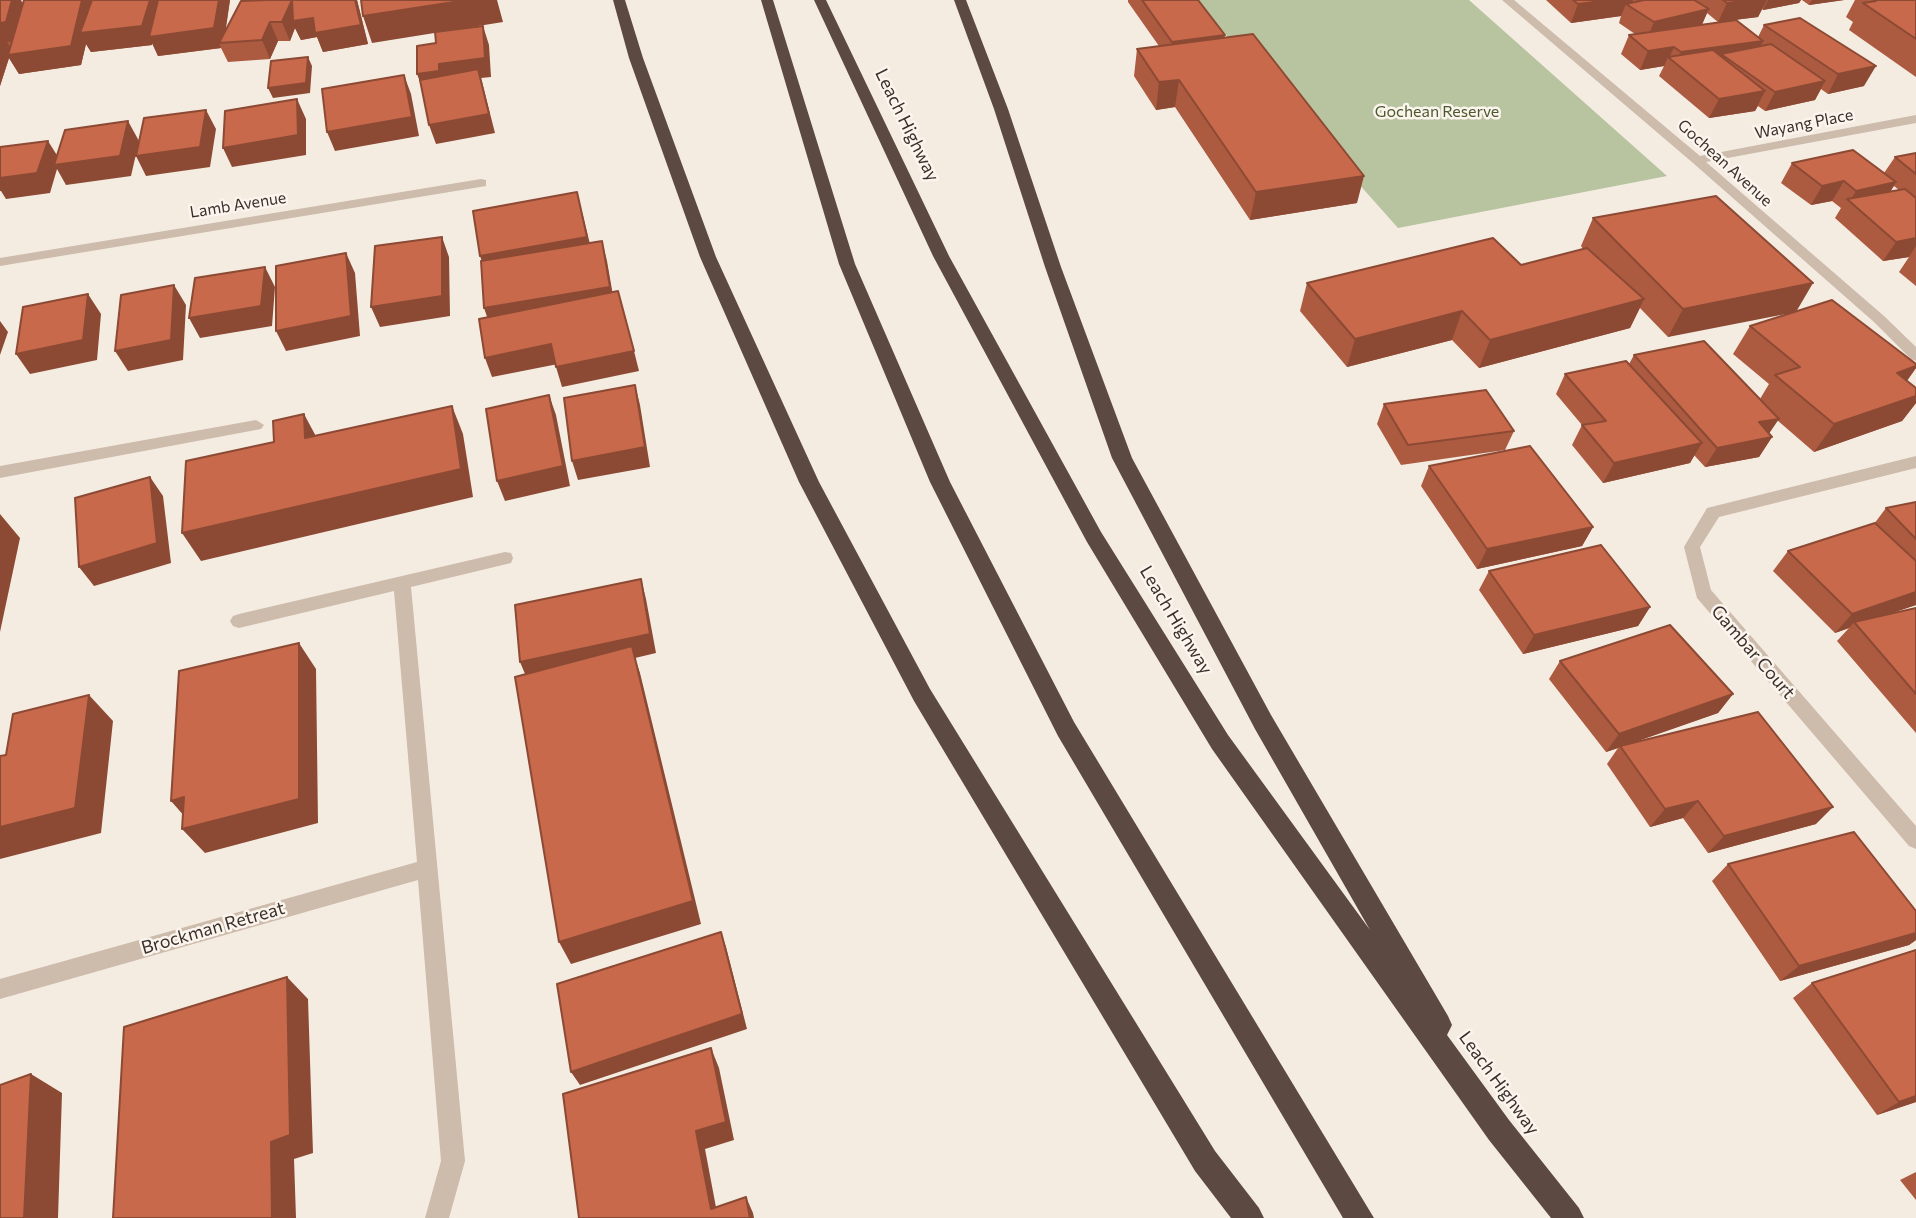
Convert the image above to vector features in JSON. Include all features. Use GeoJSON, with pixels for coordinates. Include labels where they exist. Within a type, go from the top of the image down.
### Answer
{"type":"FeatureCollection","features":[{"type":"Feature","properties":{"kind":"highway"},"geometry":{"type":"LineString","coordinates":[[619,0],[636,58],[708,257],[809,482],[929,707],[1205,1161],[1249,1218]]}},
{"type":"Feature","properties":{"kind":"highway"},"geometry":{"type":"LineString","coordinates":[[767,0],[847,264],[940,482],[1066,729],[1359,1218]]}},
{"type":"Feature","properties":{"kind":"highway","name":"Leach Highway"},"geometry":{"type":"LineString","coordinates":[[820,0],[941,256],[1094,537],[1220,742],[1499,1130],[1569,1218]]}},
{"type":"Feature","properties":{"kind":"highway"},"geometry":{"type":"LineString","coordinates":[[960,0],[1001,109],[1053,267],[1122,458],[1263,722],[1499,1130]]}},
{"type":"Feature","properties":{"kind":"street","name":"Gochean Avenue"},"geometry":{"type":"LineString","coordinates":[[1507,0],[1697,160],[1879,319],[1916,356]]}},
{"type":"Feature","properties":{"kind":"street","name":"Wayang Place"},"geometry":{"type":"LineString","coordinates":[[1697,160],[1916,118]]}},
{"type":"Feature","properties":{"kind":"street","name":"Lamb Avenue"},"geometry":{"type":"LineString","coordinates":[[0,262],[481,183]]}},
{"type":"Feature","properties":{"kind":"street"},"geometry":{"type":"LineString","coordinates":[[0,472],[257,425]]}},
{"type":"Feature","properties":{"kind":"street","name":"Gambar Court"},"geometry":{"type":"LineString","coordinates":[[1916,462],[1713,512],[1692,547],[1703,593],[1916,840]]}},
{"type":"Feature","properties":{"kind":"street"},"geometry":{"type":"LineString","coordinates":[[239,621],[505,558]]}},
{"type":"Feature","properties":{"kind":"street"},"geometry":{"type":"LineString","coordinates":[[402,582],[453,1161],[437,1218]]}},
{"type":"Feature","properties":{"kind":"street","name":"Brockman Retreat"},"geometry":{"type":"LineString","coordinates":[[0,989],[427,867]]}},
{"type":"Feature","properties":{"kind":"green space","name":"Gochean Reserve"},"geometry":{"type":"Polygon","coordinates":[[[1195,0],[1469,0],[1667,176],[1398,228],[1195,0]]]}},
{"type":"Feature","properties":{"kind":"building"},"geometry":{"type":"Polygon","coordinates":[[[0,0],[12,0],[6,22],[0,23],[0,0]]]}},
{"type":"Feature","properties":{"kind":"building"},"geometry":{"type":"Polygon","coordinates":[[[24,0],[82,0],[71,46],[8,55],[24,0]]]}},
{"type":"Feature","properties":{"kind":"building"},"geometry":{"type":"Polygon","coordinates":[[[92,0],[150,0],[142,26],[80,33],[92,0]]]}},
{"type":"Feature","properties":{"kind":"building"},"geometry":{"type":"Polygon","coordinates":[[[158,0],[219,0],[214,28],[149,37],[158,0]]]}},
{"type":"Feature","properties":{"kind":"building"},"geometry":{"type":"Polygon","coordinates":[[[292,0],[282,22],[270,22],[262,40],[219,43],[241,1],[292,0]]]}},
{"type":"Feature","properties":{"kind":"building"},"geometry":{"type":"Polygon","coordinates":[[[292,0],[355,0],[361,25],[315,33],[313,18],[293,21],[292,0]]]}},
{"type":"Feature","properties":{"kind":"building"},"geometry":{"type":"Polygon","coordinates":[[[361,0],[467,0],[363,16],[361,0]]]}},
{"type":"Feature","properties":{"kind":"building"},"geometry":{"type":"Polygon","coordinates":[[[1142,0],[1198,0],[1225,35],[1172,42],[1142,0]]]}},
{"type":"Feature","properties":{"kind":"building"},"geometry":{"type":"Polygon","coordinates":[[[1573,0],[1610,0],[1578,4],[1573,0]]]}},
{"type":"Feature","properties":{"kind":"building"},"geometry":{"type":"Polygon","coordinates":[[[1644,0],[1694,0],[1709,9],[1654,22],[1626,4],[1644,0]]]}},
{"type":"Feature","properties":{"kind":"building"},"geometry":{"type":"Polygon","coordinates":[[[1723,0],[1752,0],[1727,3],[1723,0]]]}},
{"type":"Feature","properties":{"kind":"building"},"geometry":{"type":"Polygon","coordinates":[[[1874,0],[1916,0],[1916,39],[1863,3],[1876,1],[1874,0]]]}},
{"type":"Feature","properties":{"kind":"building"},"geometry":{"type":"Polygon","coordinates":[[[1800,18],[1876,66],[1838,74],[1764,25],[1800,18]]]}},
{"type":"Feature","properties":{"kind":"building"},"geometry":{"type":"Polygon","coordinates":[[[1736,20],[1763,41],[1681,52],[1674,47],[1648,51],[1629,35],[1736,20]]]}},
{"type":"Feature","properties":{"kind":"building"},"geometry":{"type":"Polygon","coordinates":[[[483,26],[485,58],[439,64],[439,71],[417,74],[417,46],[436,43],[435,32],[483,26]]]}},
{"type":"Feature","properties":{"kind":"building"},"geometry":{"type":"Polygon","coordinates":[[[1253,34],[1364,176],[1256,192],[1179,80],[1159,82],[1137,49],[1253,34]]]}},
{"type":"Feature","properties":{"kind":"building"},"geometry":{"type":"Polygon","coordinates":[[[1771,44],[1825,81],[1775,92],[1721,54],[1771,44]]]}},
{"type":"Feature","properties":{"kind":"building"},"geometry":{"type":"Polygon","coordinates":[[[1713,50],[1765,91],[1719,99],[1668,57],[1713,50]]]}},
{"type":"Feature","properties":{"kind":"building"},"geometry":{"type":"Polygon","coordinates":[[[308,57],[306,83],[268,88],[271,61],[308,57]]]}},
{"type":"Feature","properties":{"kind":"building"},"geometry":{"type":"Polygon","coordinates":[[[478,69],[489,114],[429,125],[420,80],[478,69]]]}},
{"type":"Feature","properties":{"kind":"building"},"geometry":{"type":"Polygon","coordinates":[[[404,75],[412,117],[327,132],[322,89],[404,75]]]}},
{"type":"Feature","properties":{"kind":"building"},"geometry":{"type":"Polygon","coordinates":[[[297,99],[298,135],[223,148],[225,111],[297,99]]]}},
{"type":"Feature","properties":{"kind":"building"},"geometry":{"type":"Polygon","coordinates":[[[206,110],[200,147],[136,156],[144,118],[206,110]]]}},
{"type":"Feature","properties":{"kind":"building"},"geometry":{"type":"Polygon","coordinates":[[[128,121],[120,156],[54,165],[65,130],[128,121]]]}},
{"type":"Feature","properties":{"kind":"building"},"geometry":{"type":"Polygon","coordinates":[[[48,141],[37,173],[0,178],[0,147],[48,141]]]}},
{"type":"Feature","properties":{"kind":"building"},"geometry":{"type":"Polygon","coordinates":[[[1853,150],[1896,182],[1856,191],[1844,181],[1822,186],[1792,163],[1853,150]]]}},
{"type":"Feature","properties":{"kind":"building"},"geometry":{"type":"Polygon","coordinates":[[[1916,153],[1916,174],[1895,157],[1916,153]]]}},
{"type":"Feature","properties":{"kind":"building"},"geometry":{"type":"Polygon","coordinates":[[[1905,189],[1916,198],[1916,238],[1896,242],[1847,199],[1905,189]]]}},
{"type":"Feature","properties":{"kind":"building"},"geometry":{"type":"Polygon","coordinates":[[[577,192],[587,237],[480,256],[473,211],[577,192]]]}},
{"type":"Feature","properties":{"kind":"building"},"geometry":{"type":"Polygon","coordinates":[[[1716,196],[1813,283],[1683,309],[1593,218],[1716,196]]]}},
{"type":"Feature","properties":{"kind":"building"},"geometry":{"type":"Polygon","coordinates":[[[442,237],[442,296],[371,307],[375,246],[442,237]]]}},
{"type":"Feature","properties":{"kind":"building"},"geometry":{"type":"Polygon","coordinates":[[[1493,238],[1521,265],[1587,248],[1644,299],[1490,340],[1462,311],[1355,339],[1307,283],[1493,238]]]}},
{"type":"Feature","properties":{"kind":"building"},"geometry":{"type":"Polygon","coordinates":[[[602,241],[610,287],[484,308],[481,261],[602,241]]]}},
{"type":"Feature","properties":{"kind":"building"},"geometry":{"type":"Polygon","coordinates":[[[346,253],[351,316],[276,331],[276,266],[346,253]]]}},
{"type":"Feature","properties":{"kind":"building"},"geometry":{"type":"Polygon","coordinates":[[[265,267],[261,306],[189,318],[195,278],[265,267]]]}},
{"type":"Feature","properties":{"kind":"building"},"geometry":{"type":"Polygon","coordinates":[[[174,285],[171,340],[115,351],[121,295],[174,285]]]}},
{"type":"Feature","properties":{"kind":"building"},"geometry":{"type":"Polygon","coordinates":[[[618,291],[634,351],[556,367],[551,344],[485,358],[479,319],[618,291]]]}},
{"type":"Feature","properties":{"kind":"building"},"geometry":{"type":"Polygon","coordinates":[[[88,294],[83,340],[16,354],[23,307],[88,294]]]}},
{"type":"Feature","properties":{"kind":"building"},"geometry":{"type":"Polygon","coordinates":[[[1832,300],[1916,364],[1897,373],[1916,388],[1916,396],[1834,424],[1775,375],[1800,367],[1750,326],[1832,300]]]}},
{"type":"Feature","properties":{"kind":"building"},"geometry":{"type":"Polygon","coordinates":[[[1704,341],[1779,419],[1759,422],[1772,437],[1717,448],[1634,355],[1704,341]]]}},
{"type":"Feature","properties":{"kind":"building"},"geometry":{"type":"Polygon","coordinates":[[[1626,361],[1702,443],[1614,463],[1582,425],[1606,421],[1565,374],[1626,361]]]}},
{"type":"Feature","properties":{"kind":"building"},"geometry":{"type":"Polygon","coordinates":[[[635,385],[645,447],[572,461],[564,398],[635,385]]]}},
{"type":"Feature","properties":{"kind":"building"},"geometry":{"type":"Polygon","coordinates":[[[1486,390],[1514,431],[1408,445],[1384,404],[1486,390]]]}},
{"type":"Feature","properties":{"kind":"building"},"geometry":{"type":"Polygon","coordinates":[[[549,395],[563,466],[497,481],[486,409],[549,395]]]}},
{"type":"Feature","properties":{"kind":"building"},"geometry":{"type":"Polygon","coordinates":[[[452,406],[461,469],[182,533],[186,461],[274,442],[273,421],[304,414],[305,438],[452,406]]]}},
{"type":"Feature","properties":{"kind":"building"},"geometry":{"type":"Polygon","coordinates":[[[1530,446],[1593,527],[1487,549],[1429,466],[1530,446]]]}},
{"type":"Feature","properties":{"kind":"building"},"geometry":{"type":"Polygon","coordinates":[[[150,477],[157,543],[79,567],[75,498],[150,477]]]}},
{"type":"Feature","properties":{"kind":"building"},"geometry":{"type":"Polygon","coordinates":[[[1916,502],[1916,539],[1886,508],[1916,502]]]}},
{"type":"Feature","properties":{"kind":"building"},"geometry":{"type":"Polygon","coordinates":[[[1875,523],[1916,561],[1916,592],[1852,614],[1788,551],[1875,523]]]}},
{"type":"Feature","properties":{"kind":"building"},"geometry":{"type":"Polygon","coordinates":[[[1601,545],[1650,607],[1534,635],[1489,571],[1601,545]]]}},
{"type":"Feature","properties":{"kind":"building"},"geometry":{"type":"Polygon","coordinates":[[[641,579],[650,634],[520,662],[515,605],[641,579]]]}},
{"type":"Feature","properties":{"kind":"building"},"geometry":{"type":"Polygon","coordinates":[[[1916,608],[1916,694],[1854,622],[1916,608]]]}},
{"type":"Feature","properties":{"kind":"building"},"geometry":{"type":"Polygon","coordinates":[[[1670,625],[1733,694],[1619,734],[1560,661],[1670,625]]]}},
{"type":"Feature","properties":{"kind":"building"},"geometry":{"type":"Polygon","coordinates":[[[299,643],[299,799],[182,829],[184,797],[171,801],[179,671],[299,643]]]}},
{"type":"Feature","properties":{"kind":"building"},"geometry":{"type":"Polygon","coordinates":[[[632,646],[693,901],[559,942],[515,677],[632,646]]]}},
{"type":"Feature","properties":{"kind":"building"},"geometry":{"type":"Polygon","coordinates":[[[89,695],[75,808],[0,827],[0,756],[6,755],[13,714],[89,695]]]}},
{"type":"Feature","properties":{"kind":"building"},"geometry":{"type":"Polygon","coordinates":[[[1758,712],[1833,807],[1724,836],[1698,801],[1665,809],[1620,746],[1758,712]]]}},
{"type":"Feature","properties":{"kind":"building"},"geometry":{"type":"Polygon","coordinates":[[[1854,832],[1916,911],[1916,933],[1799,966],[1728,864],[1854,832]]]}},
{"type":"Feature","properties":{"kind":"building"},"geometry":{"type":"Polygon","coordinates":[[[721,932],[742,1014],[571,1072],[557,984],[721,932]]]}},
{"type":"Feature","properties":{"kind":"building"},"geometry":{"type":"Polygon","coordinates":[[[1916,950],[1916,1096],[1899,1102],[1812,983],[1916,950]]]}},
{"type":"Feature","properties":{"kind":"building"},"geometry":{"type":"Polygon","coordinates":[[[287,977],[290,1135],[271,1142],[272,1218],[113,1218],[124,1027],[287,977]]]}},
{"type":"Feature","properties":{"kind":"building"},"geometry":{"type":"Polygon","coordinates":[[[711,1048],[726,1122],[696,1131],[711,1209],[746,1197],[750,1218],[579,1218],[563,1094],[711,1048]]]}},
{"type":"Feature","properties":{"kind":"building"},"geometry":{"type":"Polygon","coordinates":[[[31,1074],[24,1218],[0,1218],[0,1085],[31,1074]]]}}]}
